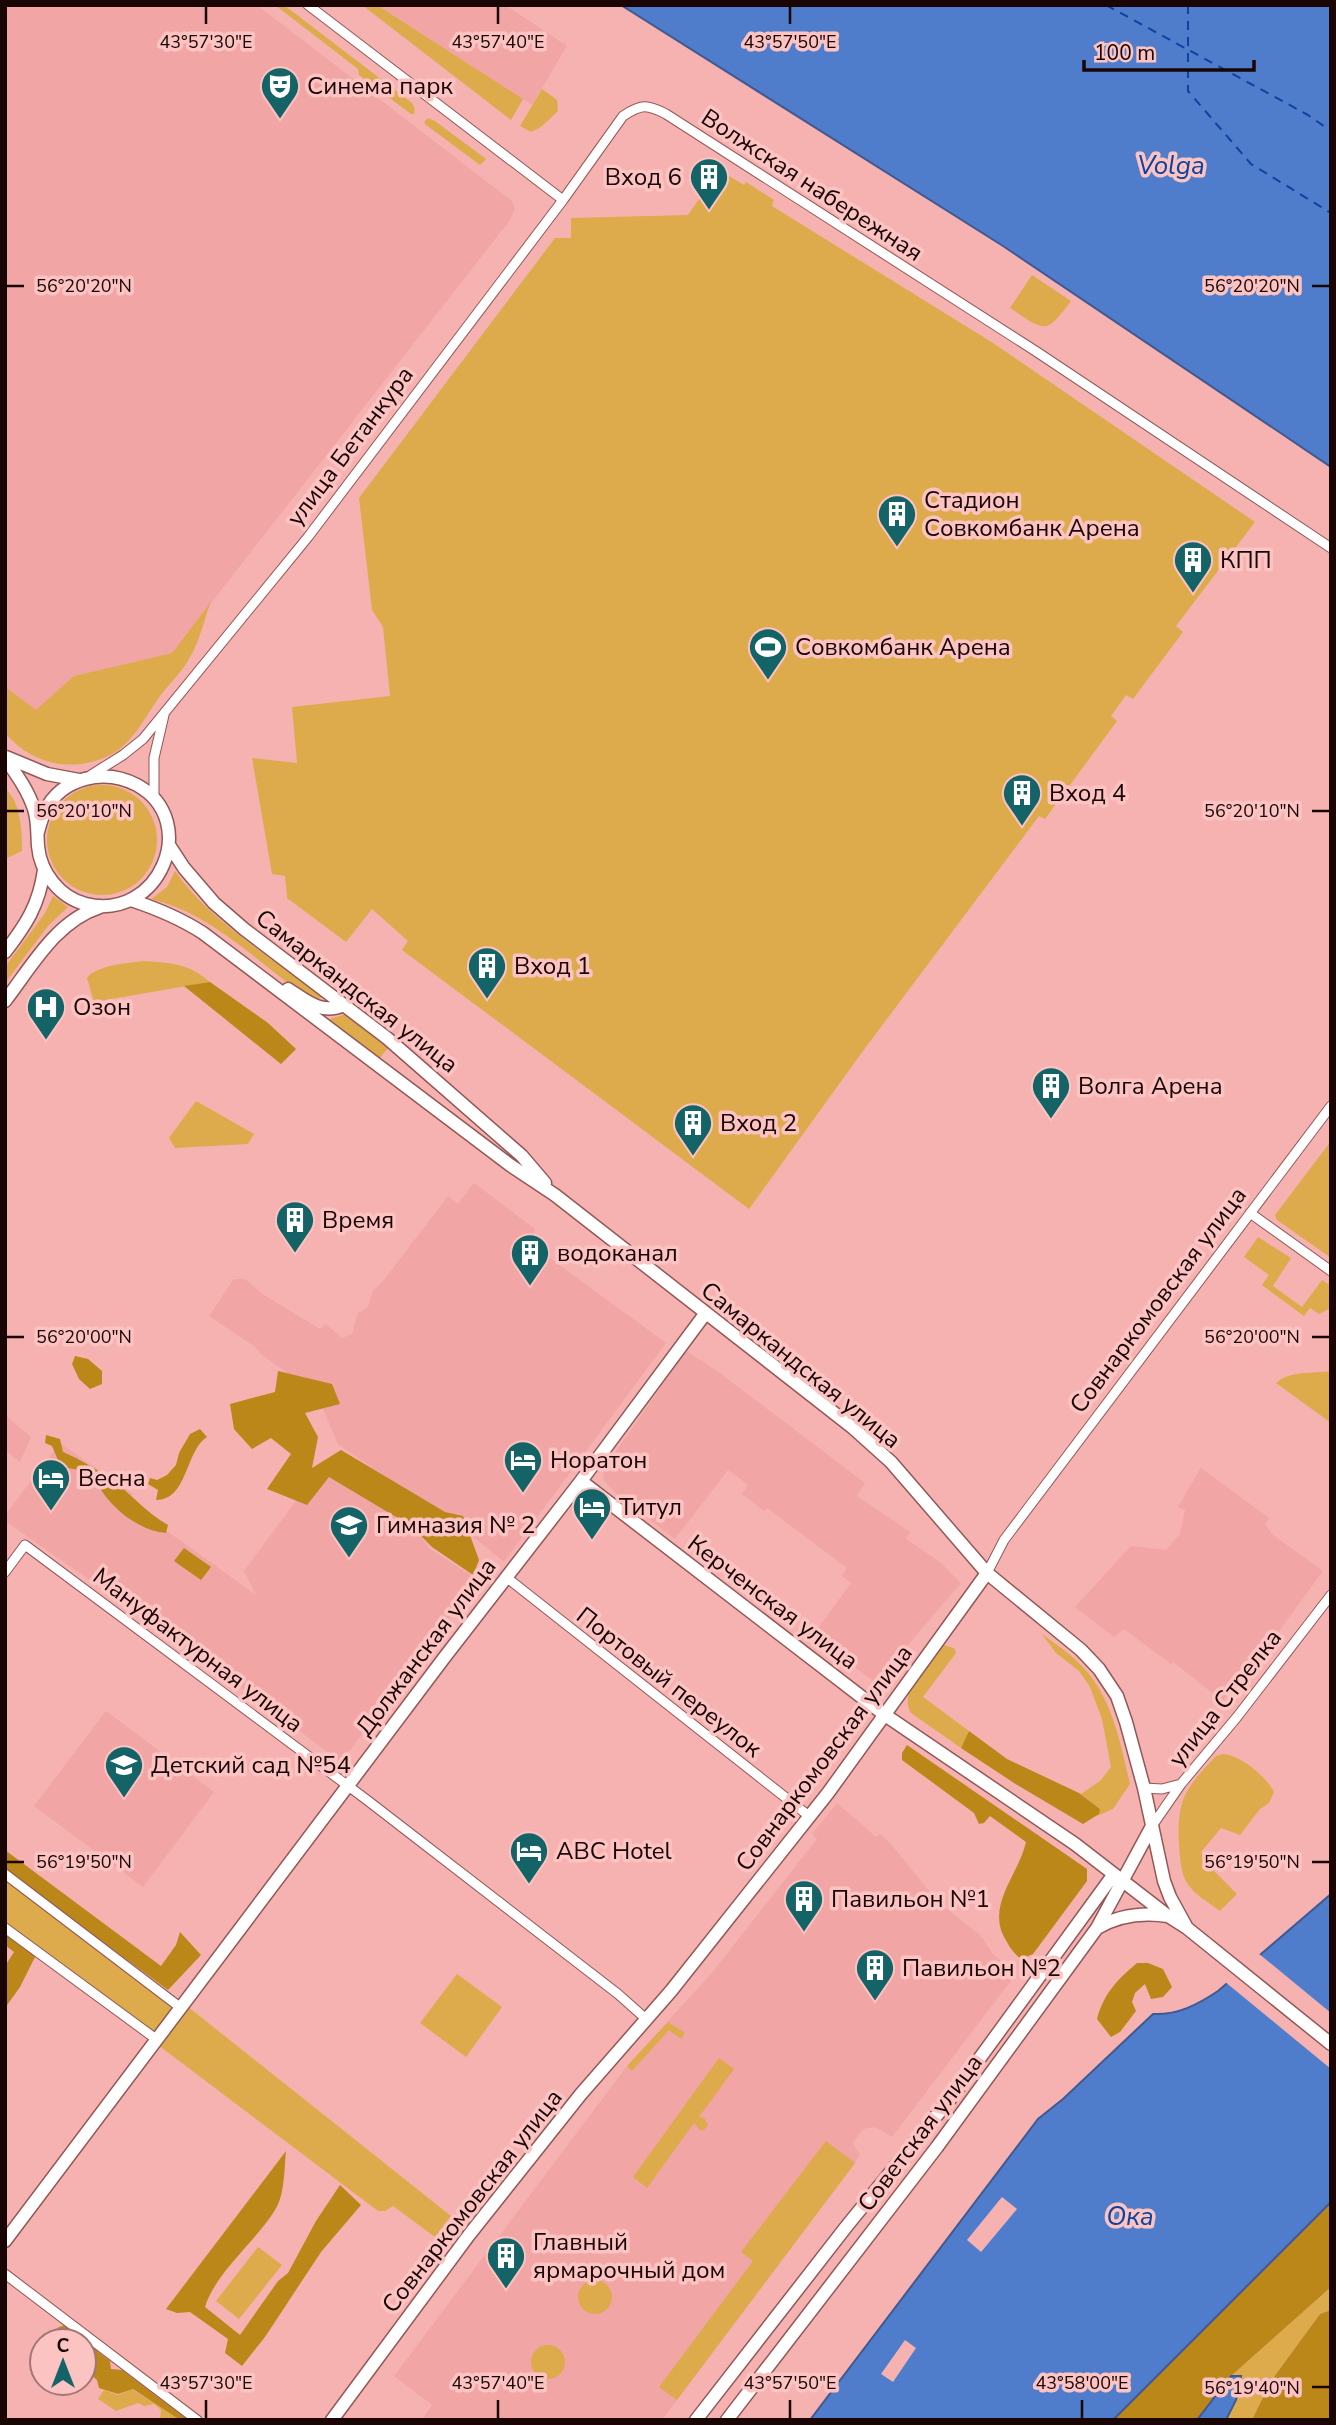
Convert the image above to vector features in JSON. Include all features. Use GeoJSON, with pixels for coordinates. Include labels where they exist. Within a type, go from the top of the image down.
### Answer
{"type":"FeatureCollection","features":[{"type":"Feature","properties":{"kind":"main road"},"geometry":{"type":"LineString","coordinates":[[5,757],[47,774],[83,779],[106,776],[124,779],[140,787],[153,799],[165,821],[169,845],[158,877],[146,891],[131,900],[101,906],[83,904],[54,885],[44,870],[38,846],[34,808],[5,757]]}},
{"type":"Feature","properties":{"kind":"main road"},"geometry":{"type":"LineString","coordinates":[[38,832],[45,810],[59,792],[83,779]]}},
{"type":"Feature","properties":{"kind":"main road","name":"Самаркандская улица"},"geometry":{"type":"LineString","coordinates":[[169,845],[184,868],[214,903],[417,1063],[523,1156],[555,1195]]}},
{"type":"Feature","properties":{"kind":"main road"},"geometry":{"type":"LineString","coordinates":[[5,952],[32,914],[41,893],[44,870]]}},
{"type":"Feature","properties":{"kind":"main road","name":"Самаркандская улица"},"geometry":{"type":"LineString","coordinates":[[131,900],[185,921],[510,1165],[555,1195],[852,1427],[891,1462],[987,1573],[1081,1650],[1099,1669],[1117,1696],[1144,1788],[1164,1881],[1187,1928]]}},
{"type":"Feature","properties":{"kind":"main road"},"geometry":{"type":"LineString","coordinates":[[5,1001],[64,926],[87,911],[101,906]]}},
{"type":"Feature","properties":{"kind":"main road"},"geometry":{"type":"LineString","coordinates":[[274,987],[288,989],[323,1009],[333,1010],[344,1005]]}},
{"type":"Feature","properties":{"kind":"main road","name":"Должанская улица"},"geometry":{"type":"LineString","coordinates":[[5,2241],[705,1314]]}},
{"type":"Feature","properties":{"kind":"main road","name":"Керченская улица"},"geometry":{"type":"LineString","coordinates":[[581,1481],[885,1715],[989,1784],[1187,1928],[1331,2044]]}},
{"type":"Feature","properties":{"kind":"main road","name":"Совнаркомовская улица"},"geometry":{"type":"LineString","coordinates":[[332,2420],[469,2235],[581,2094],[671,1991],[809,1816],[987,1573]]}},
{"type":"Feature","properties":{"kind":"main road"},"geometry":{"type":"LineString","coordinates":[[1119,1878],[1152,1826]]}},
{"type":"Feature","properties":{"kind":"main road","name":"Советская улица"},"geometry":{"type":"LineString","coordinates":[[727,2420],[937,2147],[1097,1928],[1119,1878]]}},
{"type":"Feature","properties":{"kind":"main road","name":"Советская улица"},"geometry":{"type":"LineString","coordinates":[[696,2420],[846,2227],[950,2099],[1119,1878]]}},
{"type":"Feature","properties":{"kind":"main road"},"geometry":{"type":"LineString","coordinates":[[1097,1928],[1109,1921],[1133,1915],[1168,1916]]}},
{"type":"Feature","properties":{"kind":"street"},"geometry":{"type":"LineString","coordinates":[[308,5],[563,200]]}},
{"type":"Feature","properties":{"kind":"street","name":"Волжская набережная"},"geometry":{"type":"LineString","coordinates":[[563,200],[623,116],[637,107],[651,106],[1026,345],[1331,548]]}},
{"type":"Feature","properties":{"kind":"street","name":"улица Бетанкура"},"geometry":{"type":"LineString","coordinates":[[83,779],[123,755],[143,739],[165,713],[200,666],[308,537],[563,200]]}},
{"type":"Feature","properties":{"kind":"street","name":"улица Бетанкура"},"geometry":{"type":"LineString","coordinates":[[153,799],[154,758],[165,713]]}},
{"type":"Feature","properties":{"kind":"street","name":"Совнаркомовская улица"},"geometry":{"type":"LineString","coordinates":[[987,1573],[1004,1540],[1331,1106]]}},
{"type":"Feature","properties":{"kind":"street"},"geometry":{"type":"LineString","coordinates":[[1250,1213],[1331,1270]]}},
{"type":"Feature","properties":{"kind":"street","name":"Мануфактурная улица"},"geometry":{"type":"LineString","coordinates":[[5,1572],[25,1545],[347,1785],[618,1994],[645,2018]]}},
{"type":"Feature","properties":{"kind":"street","name":"Портовый переулок"},"geometry":{"type":"LineString","coordinates":[[506,1577],[809,1816]]}},
{"type":"Feature","properties":{"kind":"street","name":"улица Стрелка"},"geometry":{"type":"LineString","coordinates":[[1152,1826],[1181,1784],[1237,1717],[1331,1595]]}},
{"type":"Feature","properties":{"kind":"street"},"geometry":{"type":"LineString","coordinates":[[1144,1788],[1162,1789],[1181,1784]]}},
{"type":"Feature","properties":{"kind":"street"},"geometry":{"type":"LineString","coordinates":[[5,1874],[181,2008]]}},
{"type":"Feature","properties":{"kind":"street"},"geometry":{"type":"LineString","coordinates":[[5,1928],[156,2039]]}},
{"type":"Feature","properties":{"kind":"street"},"geometry":{"type":"LineString","coordinates":[[5,2274],[197,2420]]}},
{"type":"Feature","properties":{"kind":"shaded area"},"geometry":{"type":"Polygon","coordinates":[[[5,5],[257,5],[512,201],[515,209],[510,220],[172,653],[74,676],[36,711],[5,687],[5,5]]]}},
{"type":"Feature","properties":{"kind":"shaded area"},"geometry":{"type":"Polygon","coordinates":[[[275,5],[284,5],[412,103],[414,114],[359,75],[358,69],[275,5]]]}},
{"type":"Feature","properties":{"kind":"shaded area"},"geometry":{"type":"Polygon","coordinates":[[[362,5],[377,5],[523,99],[511,120],[362,5]]]}},
{"type":"Feature","properties":{"kind":"shaded area"},"geometry":{"type":"Polygon","coordinates":[[[377,5],[505,5],[567,46],[532,105],[377,5]]]}},
{"type":"Feature","properties":{"kind":"shaded area"},"geometry":{"type":"Polygon","coordinates":[[[542,89],[557,100],[558,111],[541,127],[531,132],[520,126],[542,89]]]}},
{"type":"Feature","properties":{"kind":"shaded area"},"geometry":{"type":"Polygon","coordinates":[[[428,118],[486,159],[480,165],[426,125],[424,122],[428,118]]]}},
{"type":"Feature","properties":{"kind":"shaded area","name":"Совкомбанк Арена"},"geometry":{"type":"Polygon","coordinates":[[[719,170],[744,185],[746,182],[774,200],[772,206],[993,343],[1255,522],[1176,626],[1183,632],[1133,699],[1126,695],[1111,716],[1117,721],[1045,819],[1039,816],[860,1055],[749,1209],[402,950],[408,941],[372,909],[346,942],[287,898],[285,876],[272,874],[252,758],[297,763],[292,707],[390,696],[383,627],[372,610],[359,498],[555,238],[571,238],[571,218],[688,215],[719,170]]]}},
{"type":"Feature","properties":{"kind":"shaded area"},"geometry":{"type":"Polygon","coordinates":[[[1032,275],[1071,301],[1050,325],[1038,325],[1010,308],[1032,275]]]}},
{"type":"Feature","properties":{"kind":"shaded area"},"geometry":{"type":"Polygon","coordinates":[[[211,602],[197,644],[187,662],[133,736],[120,749],[83,764],[54,763],[28,753],[5,733],[5,687],[36,710],[74,676],[172,653],[211,602]]]}},
{"type":"Feature","properties":{"kind":"shaded area"},"geometry":{"type":"Polygon","coordinates":[[[102,785],[123,789],[141,801],[153,819],[157,840],[153,861],[141,879],[123,891],[102,895],[81,891],[63,879],[51,861],[47,840],[51,819],[63,801],[81,789],[102,785]]]}},
{"type":"Feature","properties":{"kind":"shaded area"},"geometry":{"type":"Polygon","coordinates":[[[5,788],[17,809],[22,851],[5,859],[5,788]]]}},
{"type":"Feature","properties":{"kind":"shaded area"},"geometry":{"type":"Polygon","coordinates":[[[175,871],[190,890],[225,924],[322,997],[317,1000],[305,996],[213,927],[193,915],[151,899],[167,887],[175,871]]]}},
{"type":"Feature","properties":{"kind":"shaded area"},"geometry":{"type":"Polygon","coordinates":[[[53,896],[68,907],[48,926],[5,983],[5,967],[45,913],[53,896]]]}},
{"type":"Feature","properties":{"kind":"shaded area"},"geometry":{"type":"Polygon","coordinates":[[[143,961],[179,965],[210,982],[94,1002],[87,978],[91,974],[113,965],[143,961]]]}},
{"type":"Feature","properties":{"kind":"shaded area"},"geometry":{"type":"Polygon","coordinates":[[[210,982],[268,1023],[296,1049],[281,1064],[184,986],[210,982]]]}},
{"type":"Feature","properties":{"kind":"shaded area"},"geometry":{"type":"Polygon","coordinates":[[[346,1014],[388,1048],[379,1059],[327,1020],[346,1014]]]}},
{"type":"Feature","properties":{"kind":"shaded area"},"geometry":{"type":"Polygon","coordinates":[[[196,1101],[254,1134],[248,1144],[175,1148],[169,1138],[196,1101]]]}},
{"type":"Feature","properties":{"kind":"shaded area"},"geometry":{"type":"Polygon","coordinates":[[[1331,1141],[1331,1258],[1277,1220],[1275,1215],[1331,1141]]]}},
{"type":"Feature","properties":{"kind":"shaded area","name":"водоканал"},"geometry":{"type":"Polygon","coordinates":[[[474,1183],[535,1229],[531,1238],[551,1250],[547,1256],[666,1343],[504,1562],[477,1540],[338,1444],[317,1395],[254,1346],[209,1316],[234,1279],[245,1279],[264,1295],[320,1329],[326,1324],[342,1338],[352,1334],[358,1313],[368,1307],[373,1291],[448,1196],[458,1204],[474,1183]]]}},
{"type":"Feature","properties":{"kind":"shaded area"},"geometry":{"type":"Polygon","coordinates":[[[1258,1237],[1291,1258],[1273,1286],[1302,1307],[1322,1280],[1331,1286],[1331,1308],[1319,1314],[1310,1308],[1304,1316],[1262,1285],[1269,1275],[1244,1257],[1258,1237]]]}},
{"type":"Feature","properties":{"kind":"shaded area"},"geometry":{"type":"Polygon","coordinates":[[[686,1351],[717,1371],[865,1483],[857,1496],[910,1532],[906,1539],[940,1562],[961,1583],[878,1684],[813,1635],[851,1583],[842,1576],[847,1568],[767,1508],[764,1511],[742,1494],[748,1485],[735,1475],[728,1470],[675,1539],[604,1481],[603,1470],[686,1351]]]}},
{"type":"Feature","properties":{"kind":"shaded area"},"geometry":{"type":"Polygon","coordinates":[[[75,1356],[88,1359],[102,1371],[102,1384],[90,1389],[79,1379],[72,1364],[75,1356]]]}},
{"type":"Feature","properties":{"kind":"shaded area"},"geometry":{"type":"Polygon","coordinates":[[[278,1371],[332,1384],[340,1404],[305,1413],[318,1437],[312,1468],[341,1450],[445,1512],[463,1516],[479,1560],[473,1575],[432,1547],[411,1526],[329,1477],[307,1505],[267,1489],[291,1454],[271,1438],[252,1449],[234,1429],[230,1404],[275,1392],[278,1371]]]}},
{"type":"Feature","properties":{"kind":"shaded area"},"geometry":{"type":"Polygon","coordinates":[[[1331,1371],[1331,1423],[1276,1383],[1295,1374],[1331,1371]]]}},
{"type":"Feature","properties":{"kind":"shaded area"},"geometry":{"type":"Polygon","coordinates":[[[5,1415],[31,1437],[20,1462],[5,1450],[5,1415]]]}},
{"type":"Feature","properties":{"kind":"shaded area"},"geometry":{"type":"Polygon","coordinates":[[[200,1429],[207,1437],[194,1453],[180,1484],[166,1498],[156,1500],[158,1490],[148,1484],[150,1478],[157,1480],[167,1475],[176,1465],[179,1453],[190,1434],[200,1429]]]}},
{"type":"Feature","properties":{"kind":"shaded area"},"geometry":{"type":"Polygon","coordinates":[[[46,1435],[60,1439],[63,1452],[84,1462],[123,1488],[168,1525],[166,1533],[134,1522],[106,1497],[95,1478],[80,1470],[61,1467],[52,1446],[45,1443],[46,1435]]]}},
{"type":"Feature","properties":{"kind":"shaded area"},"geometry":{"type":"Polygon","coordinates":[[[60,1443],[133,1494],[128,1503],[256,1595],[244,1571],[322,1466],[421,1536],[429,1548],[478,1580],[341,1762],[206,1661],[5,1521],[5,1515],[60,1443]]]}},
{"type":"Feature","properties":{"kind":"shaded area"},"geometry":{"type":"Polygon","coordinates":[[[1201,1468],[1269,1518],[1265,1524],[1273,1535],[1323,1571],[1239,1685],[1236,1683],[1223,1701],[1173,1662],[1171,1664],[1124,1629],[1114,1637],[1075,1607],[1131,1546],[1166,1550],[1180,1534],[1185,1510],[1178,1507],[1201,1468]]]}},
{"type":"Feature","properties":{"kind":"shaded area"},"geometry":{"type":"Polygon","coordinates":[[[184,1548],[211,1567],[201,1580],[174,1561],[184,1548]]]}},
{"type":"Feature","properties":{"kind":"shaded area"},"geometry":{"type":"Polygon","coordinates":[[[1041,1633],[1075,1660],[1091,1677],[1107,1705],[1118,1736],[1130,1784],[1113,1809],[1097,1816],[1100,1809],[1081,1794],[1100,1781],[1111,1767],[1102,1719],[1090,1687],[1079,1671],[1056,1653],[1041,1633]]]}},
{"type":"Feature","properties":{"kind":"shaded area"},"geometry":{"type":"Polygon","coordinates":[[[944,1645],[954,1648],[956,1653],[923,1697],[969,1731],[961,1748],[911,1713],[908,1705],[908,1696],[917,1678],[944,1645]]]}},
{"type":"Feature","properties":{"kind":"shaded area","name":"Детский сад №54"},"geometry":{"type":"Polygon","coordinates":[[[106,1711],[214,1792],[143,1887],[34,1806],[106,1711]]]}},
{"type":"Feature","properties":{"kind":"shaded area"},"geometry":{"type":"Polygon","coordinates":[[[969,1731],[1007,1759],[1079,1793],[1100,1809],[1099,1814],[1083,1824],[1014,1783],[961,1748],[969,1731]]]}},
{"type":"Feature","properties":{"kind":"shaded area"},"geometry":{"type":"Polygon","coordinates":[[[907,1745],[1087,1869],[1087,1881],[1033,1954],[1021,1959],[1011,1949],[1000,1925],[999,1913],[1026,1842],[990,1816],[984,1823],[979,1824],[974,1813],[902,1760],[902,1753],[907,1745]]]}},
{"type":"Feature","properties":{"kind":"shaded area"},"geometry":{"type":"Polygon","coordinates":[[[1223,1754],[1252,1767],[1274,1792],[1269,1803],[1260,1809],[1240,1835],[1221,1828],[1201,1852],[1215,1872],[1237,1894],[1220,1911],[1198,1895],[1185,1879],[1180,1860],[1179,1817],[1185,1796],[1196,1778],[1216,1756],[1223,1754]]]}},
{"type":"Feature","properties":{"kind":"shaded area"},"geometry":{"type":"Polygon","coordinates":[[[837,1803],[876,1837],[880,1834],[891,1844],[938,1902],[981,1936],[992,1953],[1016,1974],[892,2137],[875,2127],[863,2129],[853,2143],[860,2155],[855,2163],[662,2420],[422,2420],[432,2405],[394,2376],[627,2066],[711,1974],[817,1839],[812,1834],[837,1803]]]}},
{"type":"Feature","properties":{"kind":"shaded area"},"geometry":{"type":"Polygon","coordinates":[[[5,1850],[161,1966],[176,1945],[180,1932],[201,1955],[168,1990],[5,1870],[5,1850]]]}},
{"type":"Feature","properties":{"kind":"shaded area"},"geometry":{"type":"Polygon","coordinates":[[[5,1870],[167,1994],[192,2010],[451,2216],[435,2237],[393,2206],[385,2211],[378,2211],[158,2045],[5,1934],[5,1870]]]}},
{"type":"Feature","properties":{"kind":"shaded area"},"geometry":{"type":"Polygon","coordinates":[[[5,1932],[39,1949],[20,1987],[5,2008],[5,1966],[14,1952],[5,1945],[5,1932]]]}},
{"type":"Feature","properties":{"kind":"shaded area"},"geometry":{"type":"Polygon","coordinates":[[[1137,1963],[1148,1963],[1163,1969],[1172,1987],[1163,1997],[1151,1999],[1145,1984],[1135,1993],[1132,2002],[1136,2011],[1120,2032],[1111,2037],[1097,2019],[1100,2010],[1112,1988],[1137,1963]]]}},
{"type":"Feature","properties":{"kind":"shaded area"},"geometry":{"type":"Polygon","coordinates":[[[457,1974],[502,2007],[466,2057],[420,2023],[457,1974]]]}},
{"type":"Feature","properties":{"kind":"shaded area"},"geometry":{"type":"Polygon","coordinates":[[[668,2022],[685,2033],[681,2039],[669,2030],[632,2071],[627,2066],[668,2022]]]}},
{"type":"Feature","properties":{"kind":"shaded area"},"geometry":{"type":"Polygon","coordinates":[[[719,2058],[734,2069],[699,2117],[704,2118],[708,2125],[704,2130],[700,2130],[694,2123],[647,2188],[633,2177],[719,2058]]]}},
{"type":"Feature","properties":{"kind":"shaded area"},"geometry":{"type":"Polygon","coordinates":[[[826,2141],[855,2163],[677,2400],[659,2387],[753,2261],[741,2252],[826,2141]]]}},
{"type":"Feature","properties":{"kind":"shaded area"},"geometry":{"type":"Polygon","coordinates":[[[286,2151],[278,2204],[227,2269],[210,2294],[205,2307],[240,2335],[278,2281],[288,2273],[316,2221],[340,2185],[361,2205],[321,2252],[265,2337],[242,2366],[225,2353],[228,2339],[190,2312],[177,2313],[166,2309],[286,2151]]]}},
{"type":"Feature","properties":{"kind":"shaded area"},"geometry":{"type":"Polygon","coordinates":[[[1331,2202],[1331,2287],[1231,2376],[1197,2420],[1113,2420],[1331,2202]]]}},
{"type":"Feature","properties":{"kind":"shaded area"},"geometry":{"type":"Polygon","coordinates":[[[258,2247],[282,2265],[239,2319],[216,2301],[258,2247]]]}},
{"type":"Feature","properties":{"kind":"shaded area"},"geometry":{"type":"Polygon","coordinates":[[[595,2280],[607,2285],[612,2297],[607,2309],[595,2314],[583,2309],[578,2297],[583,2285],[595,2280]]]}},
{"type":"Feature","properties":{"kind":"shaded area"},"geometry":{"type":"Polygon","coordinates":[[[1331,2287],[1331,2310],[1320,2314],[1271,2381],[1252,2420],[1226,2420],[1236,2400],[1241,2376],[1231,2376],[1331,2287]]]}},
{"type":"Feature","properties":{"kind":"shaded area"},"geometry":{"type":"Polygon","coordinates":[[[1331,2310],[1331,2420],[1252,2420],[1271,2381],[1320,2314],[1331,2310]]]}},
{"type":"Feature","properties":{"kind":"shaded area"},"geometry":{"type":"Polygon","coordinates":[[[548,2345],[560,2350],[565,2362],[560,2374],[548,2379],[536,2374],[531,2362],[536,2350],[548,2345]]]}},
{"type":"Feature","properties":{"kind":"shaded area"},"geometry":{"type":"Polygon","coordinates":[[[98,2352],[110,2361],[111,2369],[122,2370],[188,2420],[180,2420],[133,2389],[118,2394],[99,2388],[98,2352]]]}},
{"type":"Feature","properties":{"kind":"shaded area"},"geometry":{"type":"Polygon","coordinates":[[[132,2389],[177,2418],[160,2420],[161,2410],[154,2404],[144,2406],[138,2403],[116,2411],[98,2399],[104,2390],[118,2395],[132,2389]]]}},
{"type":"Feature","properties":{"kind":"water","name":"Volga"},"geometry":{"type":"Polygon","coordinates":[[[621,5],[1331,5],[1331,467],[1003,246],[621,5]]]}},
{"type":"Feature","properties":{"kind":"water","name":"Ока"},"geometry":{"type":"Polygon","coordinates":[[[1331,1894],[1331,2202],[1113,2420],[810,2420],[1038,2119],[1153,2014],[1171,2013],[1187,2008],[1218,1991],[1331,1894]]]}},
{"type":"Feature","properties":{"kind":"water"},"geometry":{"type":"Polygon","coordinates":[[[1231,2376],[1241,2376],[1236,2400],[1226,2420],[1197,2420],[1231,2376]]]}},
{"type":"Feature","properties":{"kind":"pier"},"geometry":{"type":"Polygon","coordinates":[[[1258,1953],[1331,2013],[1331,2069],[1224,1981],[1258,1953]]]}},
{"type":"Feature","properties":{"kind":"pier"},"geometry":{"type":"Polygon","coordinates":[[[1002,2197],[1017,2209],[981,2252],[967,2240],[1002,2197]]]}},
{"type":"Feature","properties":{"kind":"pier"},"geometry":{"type":"Polygon","coordinates":[[[905,2340],[916,2348],[893,2382],[881,2374],[905,2340]]]}},
{"type":"Feature","properties":{"kind":"ferry route"},"geometry":{"type":"LineString","coordinates":[[1106,5],[1308,115],[1331,131]]}},
{"type":"Feature","properties":{"kind":"ferry route"},"geometry":{"type":"LineString","coordinates":[[1188,5],[1188,91],[1251,164],[1331,213]]}},
{"type":"Feature","properties":{"kind":"place","name":"Синема парк"},"geometry":{"type":"Point","coordinates":[280,120]}},
{"type":"Feature","properties":{"kind":"place","name":"Вход 6"},"geometry":{"type":"Point","coordinates":[709,211]}},
{"type":"Feature","properties":{"kind":"place","name":"Стадион Совкомбанк Арена"},"geometry":{"type":"Point","coordinates":[897,548]}},
{"type":"Feature","properties":{"kind":"place","name":"КПП"},"geometry":{"type":"Point","coordinates":[1193,594]}},
{"type":"Feature","properties":{"kind":"place","name":"Совкомбанк Арена"},"geometry":{"type":"Point","coordinates":[768,681]}},
{"type":"Feature","properties":{"kind":"place","name":"Вход 4"},"geometry":{"type":"Point","coordinates":[1022,827]}},
{"type":"Feature","properties":{"kind":"place","name":"Вход 1"},"geometry":{"type":"Point","coordinates":[487,1000]}},
{"type":"Feature","properties":{"kind":"place","name":"Озон"},"geometry":{"type":"Point","coordinates":[46,1041]}},
{"type":"Feature","properties":{"kind":"place","name":"Волга Арена"},"geometry":{"type":"Point","coordinates":[1051,1120]}},
{"type":"Feature","properties":{"kind":"place","name":"Вход 2"},"geometry":{"type":"Point","coordinates":[693,1157]}},
{"type":"Feature","properties":{"kind":"place","name":"Время"},"geometry":{"type":"Point","coordinates":[295,1254]}},
{"type":"Feature","properties":{"kind":"place","name":"водоканал"},"geometry":{"type":"Point","coordinates":[530,1287]}},
{"type":"Feature","properties":{"kind":"place","name":"Норатон"},"geometry":{"type":"Point","coordinates":[523,1494]}},
{"type":"Feature","properties":{"kind":"place","name":"Весна"},"geometry":{"type":"Point","coordinates":[51,1512]}},
{"type":"Feature","properties":{"kind":"place","name":"Титул"},"geometry":{"type":"Point","coordinates":[592,1541]}},
{"type":"Feature","properties":{"kind":"place","name":"Гимназия № 2"},"geometry":{"type":"Point","coordinates":[349,1559]}},
{"type":"Feature","properties":{"kind":"place","name":"Детский сад №54"},"geometry":{"type":"Point","coordinates":[124,1799]}},
{"type":"Feature","properties":{"kind":"place","name":"ABC Hotel"},"geometry":{"type":"Point","coordinates":[529,1885]}},
{"type":"Feature","properties":{"kind":"place","name":"Павильон №1"},"geometry":{"type":"Point","coordinates":[804,1933]}},
{"type":"Feature","properties":{"kind":"place","name":"Павильон №2"},"geometry":{"type":"Point","coordinates":[875,2002]}},
{"type":"Feature","properties":{"kind":"place","name":"Главный ярмарочный дом"},"geometry":{"type":"Point","coordinates":[506,2290]}}]}
